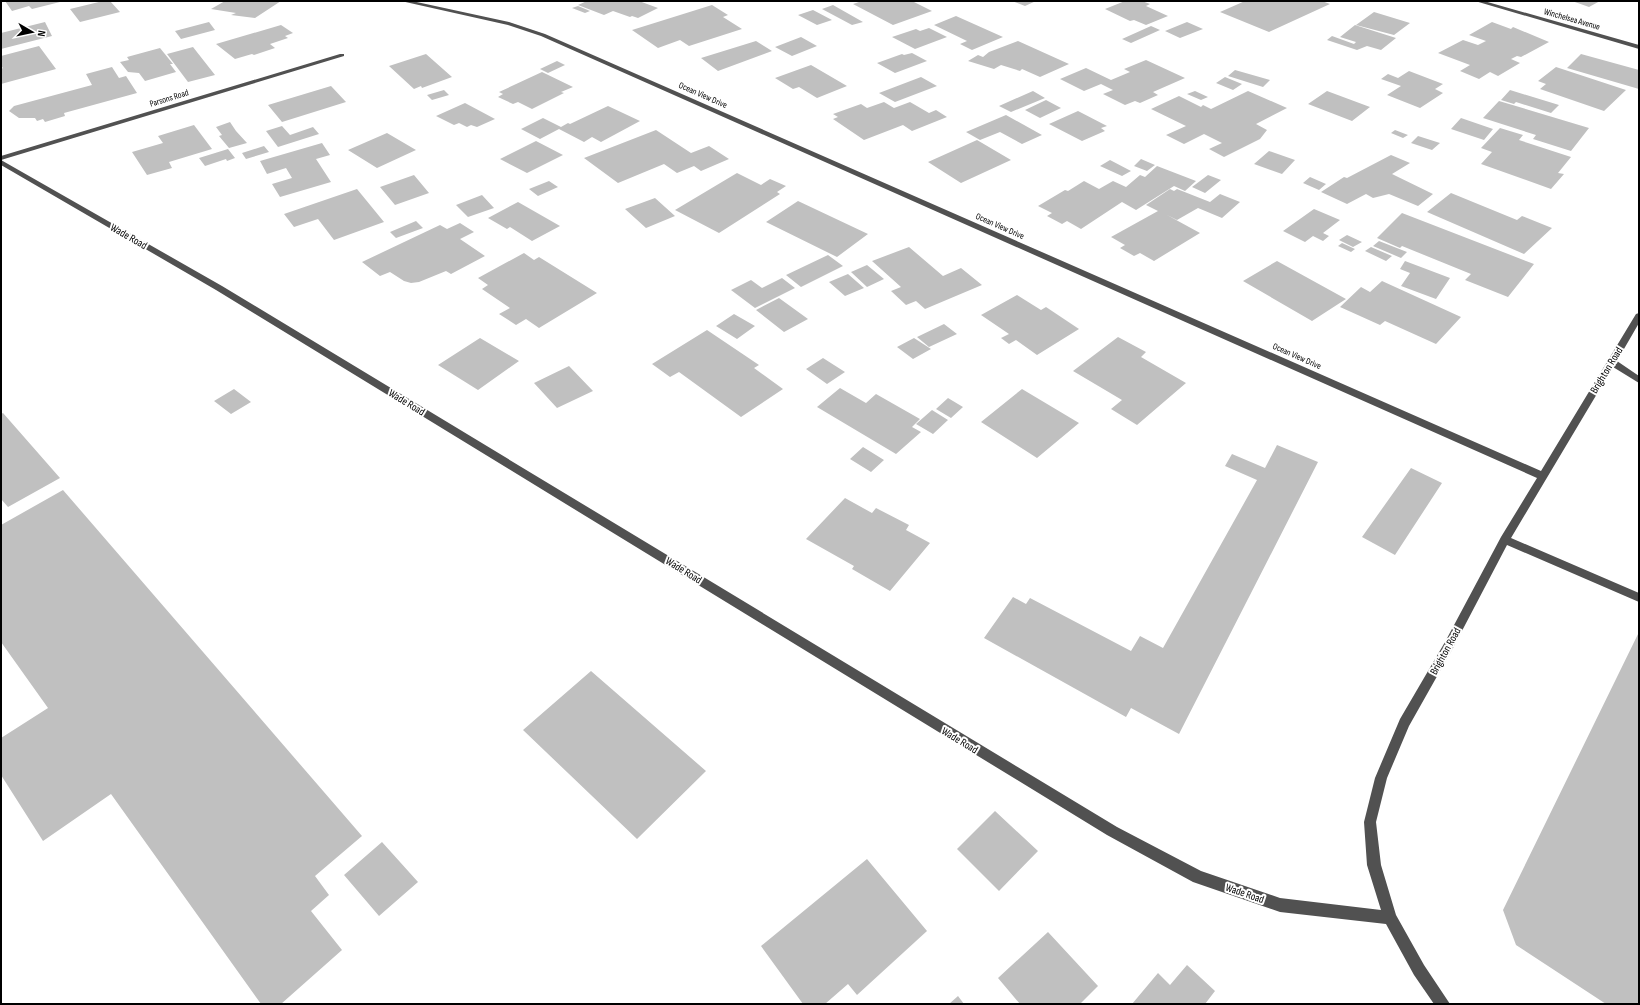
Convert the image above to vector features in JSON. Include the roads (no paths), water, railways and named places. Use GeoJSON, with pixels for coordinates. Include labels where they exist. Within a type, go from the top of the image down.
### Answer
{"type":"FeatureCollection","features":[{"type":"Feature","properties":{"kind":"street","name":"Ocean View Drive"},"geometry":{"type":"LineString","coordinates":[[404,1],[509,24],[543,35],[1544,476]]}},
{"type":"Feature","properties":{"kind":"street","name":"Winchelsea Avenue"},"geometry":{"type":"LineString","coordinates":[[1478,1],[1639,47]]}},
{"type":"Feature","properties":{"kind":"street","name":"Parsons Road"},"geometry":{"type":"LineString","coordinates":[[1,158],[342,55]]}},
{"type":"Feature","properties":{"kind":"street","name":"Wade Road"},"geometry":{"type":"LineString","coordinates":[[1,162],[232,296],[1112,831],[1198,877],[1280,905],[1390,918]]}},
{"type":"Feature","properties":{"kind":"street","name":"Brighton Road"},"geometry":{"type":"LineString","coordinates":[[1443,1004],[1419,970],[1390,918],[1374,865],[1370,822],[1381,778],[1404,723],[1449,645],[1505,540],[1639,316]]}},
{"type":"Feature","properties":{"kind":"street"},"geometry":{"type":"LineString","coordinates":[[1611,361],[1639,380]]}},
{"type":"Feature","properties":{"kind":"street"},"geometry":{"type":"LineString","coordinates":[[1505,540],[1639,598]]}}]}
